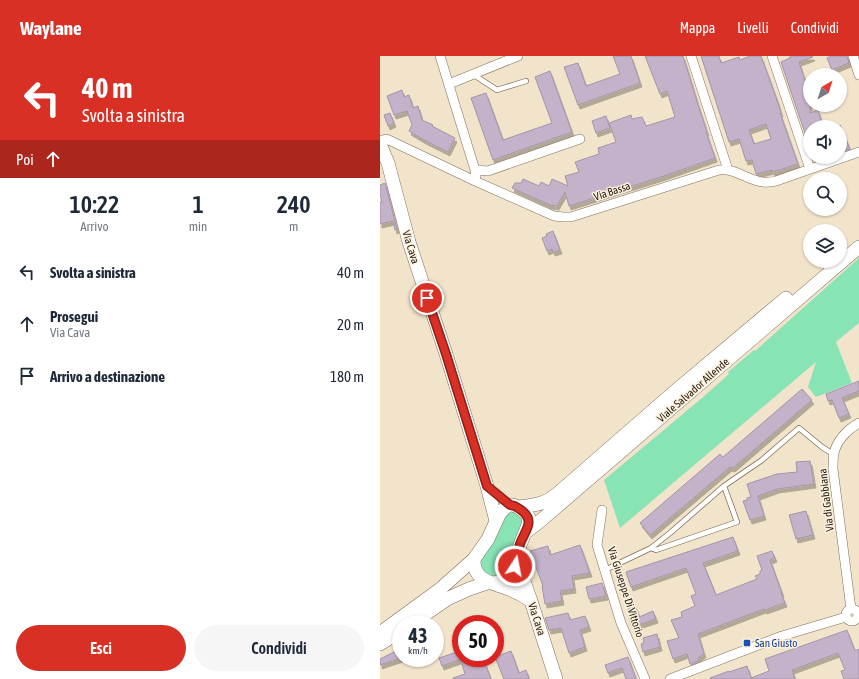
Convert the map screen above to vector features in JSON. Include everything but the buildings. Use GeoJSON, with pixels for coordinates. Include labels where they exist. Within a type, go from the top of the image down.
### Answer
{"type":"FeatureCollection","features":[{"type":"Feature","properties":{"kind":"main road","name":"Via Cava"},"geometry":{"type":"LineString","coordinates":[[380,144],[388,164],[409,242],[446,354],[487,486],[496,521]]}},
{"type":"Feature","properties":{"kind":"main road"},"geometry":{"type":"LineString","coordinates":[[847,247],[859,236]]}},
{"type":"Feature","properties":{"kind":"main road","name":"Viale Salvador Allende"},"geometry":{"type":"LineString","coordinates":[[526,532],[859,247]]}},
{"type":"Feature","properties":{"kind":"main road","name":"Viale Salvador Allende"},"geometry":{"type":"LineString","coordinates":[[514,506],[541,504],[557,494],[673,393],[822,268]]}},
{"type":"Feature","properties":{"kind":"main road"},"geometry":{"type":"LineString","coordinates":[[424,615],[449,598],[469,589],[501,581],[510,576],[514,571],[520,545],[529,521],[527,514],[487,486]]}},
{"type":"Feature","properties":{"kind":"main road"},"geometry":{"type":"LineString","coordinates":[[380,633],[439,590],[474,559],[488,539],[500,513],[506,507],[514,506]]}},
{"type":"Feature","properties":{"kind":"main road"},"geometry":{"type":"LineString","coordinates":[[474,559],[474,569],[485,580],[521,594],[531,601]]}},
{"type":"Feature","properties":{"kind":"main road","name":"Via Cava"},"geometry":{"type":"LineString","coordinates":[[516,559],[556,679]]}},
{"type":"Feature","properties":{"kind":"main road"},"geometry":{"type":"LineString","coordinates":[[380,644],[392,637]]}},
{"type":"Feature","properties":{"kind":"street"},"geometry":{"type":"LineString","coordinates":[[440,56],[475,170],[475,181]]}},
{"type":"Feature","properties":{"kind":"street"},"geometry":{"type":"LineString","coordinates":[[449,84],[518,56]]}},
{"type":"Feature","properties":{"kind":"street"},"geometry":{"type":"LineString","coordinates":[[691,56],[728,170],[754,181],[764,183],[776,181],[859,152]]}},
{"type":"Feature","properties":{"kind":"street"},"geometry":{"type":"LineString","coordinates":[[772,56],[810,168]]}},
{"type":"Feature","properties":{"kind":"street"},"geometry":{"type":"LineString","coordinates":[[852,56],[859,75]]}},
{"type":"Feature","properties":{"kind":"street","name":"Via Bassa"},"geometry":{"type":"LineString","coordinates":[[380,141],[386,139],[392,141],[475,181],[554,216],[562,217],[571,217],[719,170],[728,170]]}},
{"type":"Feature","properties":{"kind":"street"},"geometry":{"type":"LineString","coordinates":[[475,170],[488,171],[580,139]]}},
{"type":"Feature","properties":{"kind":"street","name":"Via di Gabbiana"},"geometry":{"type":"LineString","coordinates":[[855,617],[833,469],[833,454],[846,433],[859,423]]}},
{"type":"Feature","properties":{"kind":"street","name":"Via Giuseppe Di Vittorio"},"geometry":{"type":"LineString","coordinates":[[602,510],[598,545],[621,622],[646,679]]}},
{"type":"Feature","properties":{"kind":"street"},"geometry":{"type":"LineString","coordinates":[[670,679],[782,636],[855,617]]}},
{"type":"Feature","properties":{"kind":"lane"},"geometry":{"type":"LineString","coordinates":[[473,74],[497,90],[526,81]]}},
{"type":"Feature","properties":{"kind":"lane"},"geometry":{"type":"LineString","coordinates":[[605,570],[651,548],[724,486],[762,460],[799,428],[833,454]]}},
{"type":"Feature","properties":{"kind":"lane"},"geometry":{"type":"LineString","coordinates":[[651,548],[656,550],[736,522],[724,486]]}},
{"type":"Feature","properties":{"kind":"green space"},"geometry":{"type":"Polygon","coordinates":[[[859,258],[859,323],[836,342],[852,383],[816,397],[808,387],[816,362],[620,528],[604,480],[702,398],[729,374],[728,372],[754,350],[755,351],[859,258]]]}},
{"type":"Feature","properties":{"kind":"green space"},"geometry":{"type":"Polygon","coordinates":[[[511,511],[514,511],[519,515],[523,525],[511,563],[505,572],[500,575],[490,575],[483,569],[481,564],[482,558],[491,546],[506,516],[511,511]]]}},
{"type":"Feature","properties":{"kind":"place","name":"San Giusto"},"geometry":{"type":"Point","coordinates":[747,643]}},
{"type":"Feature","properties":{"kind":"route"},"geometry":{"type":"LineString","coordinates":[[427,298],[487,486],[510,505],[518,507],[527,514],[529,521],[520,545],[515,566]]}}]}
